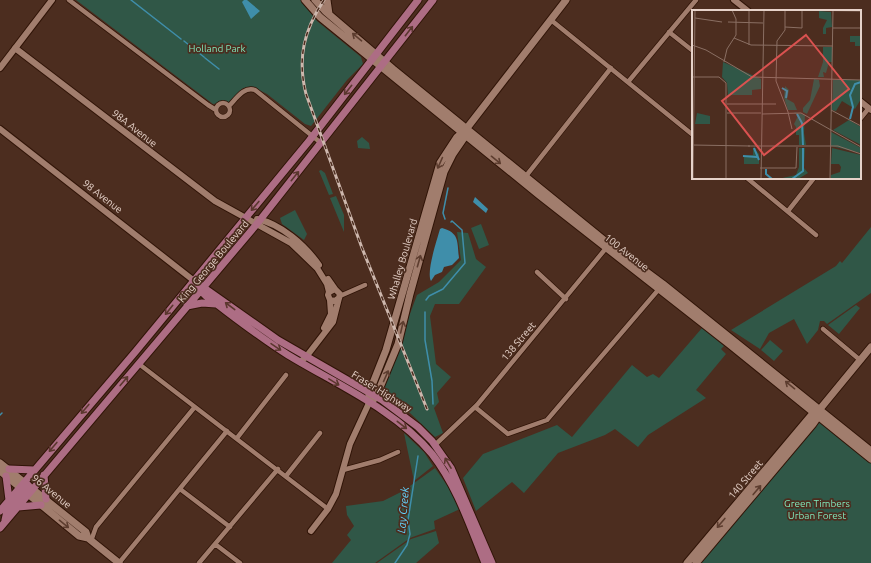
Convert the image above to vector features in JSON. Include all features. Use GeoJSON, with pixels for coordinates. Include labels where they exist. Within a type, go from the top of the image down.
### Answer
{"type":"FeatureCollection","features":[{"type":"Feature","properties":{"kind":"main road"},"geometry":{"type":"LineString","coordinates":[[305,0],[320,17],[374,56]]}},
{"type":"Feature","properties":{"kind":"main road"},"geometry":{"type":"LineString","coordinates":[[315,0],[374,56]]}},
{"type":"Feature","properties":{"kind":"main road"},"geometry":{"type":"LineString","coordinates":[[327,0],[329,14]]}},
{"type":"Feature","properties":{"kind":"main road","name":"King George Boulevard"},"geometry":{"type":"LineString","coordinates":[[2,526],[18,507],[34,470],[136,351],[313,136],[418,0]]}},
{"type":"Feature","properties":{"kind":"main road","name":"King George Boulevard"},"geometry":{"type":"LineString","coordinates":[[0,510],[9,500],[44,475],[203,289],[321,143],[433,0]]}},
{"type":"Feature","properties":{"kind":"main road","name":"Whalley Boulevard"},"geometry":{"type":"LineString","coordinates":[[369,403],[369,393],[392,331],[438,169],[447,150],[465,131],[566,0]]}},
{"type":"Feature","properties":{"kind":"main road","name":"100 Avenue"},"geometry":{"type":"LineString","coordinates":[[374,56],[608,246],[663,284],[871,459]]}},
{"type":"Feature","properties":{"kind":"main road","name":"100 Avenue"},"geometry":{"type":"LineString","coordinates":[[465,131],[526,176],[659,289],[818,413],[871,451]]}},
{"type":"Feature","properties":{"kind":"main road","name":"Whalley Boulevard"},"geometry":{"type":"LineString","coordinates":[[369,403],[376,397],[398,344],[410,294],[444,172],[465,131]]}},
{"type":"Feature","properties":{"kind":"main road"},"geometry":{"type":"LineString","coordinates":[[193,280],[203,289]]}},
{"type":"Feature","properties":{"kind":"main road","name":"Fraser Highway"},"geometry":{"type":"LineString","coordinates":[[203,289],[216,304],[265,340],[303,358],[369,393],[411,420],[435,445],[455,476],[492,563]]}},
{"type":"Feature","properties":{"kind":"main road","name":"Fraser Highway"},"geometry":{"type":"LineString","coordinates":[[203,289],[409,431],[439,463],[463,508],[485,563]]}},
{"type":"Feature","properties":{"kind":"main road"},"geometry":{"type":"LineString","coordinates":[[187,306],[202,303],[216,304]]}},
{"type":"Feature","properties":{"kind":"main road","name":"140 Street"},"geometry":{"type":"LineString","coordinates":[[696,563],[871,347]]}},
{"type":"Feature","properties":{"kind":"main road","name":"140 Street"},"geometry":{"type":"LineString","coordinates":[[687,563],[818,413]]}},
{"type":"Feature","properties":{"kind":"main road","name":"96 Avenue"},"geometry":{"type":"LineString","coordinates":[[0,463],[8,473],[26,488],[41,505],[79,536],[88,537]]}},
{"type":"Feature","properties":{"kind":"main road"},"geometry":{"type":"LineString","coordinates":[[9,500],[8,473],[34,470]]}},
{"type":"Feature","properties":{"kind":"main road","name":"96 Avenue"},"geometry":{"type":"LineString","coordinates":[[0,471],[8,473]]}},
{"type":"Feature","properties":{"kind":"main road"},"geometry":{"type":"LineString","coordinates":[[44,475],[46,499]]}},
{"type":"Feature","properties":{"kind":"main road"},"geometry":{"type":"LineString","coordinates":[[2,526],[7,511],[26,488]]}},
{"type":"Feature","properties":{"kind":"main road","name":"96 Avenue"},"geometry":{"type":"LineString","coordinates":[[26,488],[46,499],[119,563]]}},
{"type":"Feature","properties":{"kind":"main road"},"geometry":{"type":"LineString","coordinates":[[18,507],[41,505]]}},
{"type":"Feature","properties":{"kind":"street"},"geometry":{"type":"LineString","coordinates":[[0,68],[52,0]]}},
{"type":"Feature","properties":{"kind":"street"},"geometry":{"type":"LineString","coordinates":[[69,0],[216,110],[219,116],[224,117],[229,113],[229,106],[245,90],[253,89],[321,143]]}},
{"type":"Feature","properties":{"kind":"street"},"geometry":{"type":"LineString","coordinates":[[628,82],[696,0]]}},
{"type":"Feature","properties":{"kind":"street"},"geometry":{"type":"LineString","coordinates":[[734,0],[747,10]]}},
{"type":"Feature","properties":{"kind":"street"},"geometry":{"type":"LineString","coordinates":[[551,20],[692,133]]}},
{"type":"Feature","properties":{"kind":"street"},"geometry":{"type":"LineString","coordinates":[[669,32],[692,50]]}},
{"type":"Feature","properties":{"kind":"street","name":"98A Avenue"},"geometry":{"type":"LineString","coordinates":[[15,48],[215,201],[245,217],[258,222],[281,236],[301,251],[338,293]]}},
{"type":"Feature","properties":{"kind":"street"},"geometry":{"type":"LineString","coordinates":[[526,176],[611,68]]}},
{"type":"Feature","properties":{"kind":"street"},"geometry":{"type":"LineString","coordinates":[[861,102],[870,109],[861,118]]}},
{"type":"Feature","properties":{"kind":"street"},"geometry":{"type":"LineString","coordinates":[[216,110],[218,105],[222,103],[229,106]]}},
{"type":"Feature","properties":{"kind":"street","name":"98 Avenue"},"geometry":{"type":"LineString","coordinates":[[0,129],[193,280]]}},
{"type":"Feature","properties":{"kind":"street"},"geometry":{"type":"LineString","coordinates":[[748,179],[816,235]]}},
{"type":"Feature","properties":{"kind":"street"},"geometry":{"type":"LineString","coordinates":[[788,211],[813,179]]}},
{"type":"Feature","properties":{"kind":"street","name":"138 Street"},"geometry":{"type":"LineString","coordinates":[[435,445],[475,407],[566,299],[608,246]]}},
{"type":"Feature","properties":{"kind":"street"},"geometry":{"type":"LineString","coordinates":[[537,272],[566,299]]}},
{"type":"Feature","properties":{"kind":"street"},"geometry":{"type":"LineString","coordinates":[[338,293],[365,285]]}},
{"type":"Feature","properties":{"kind":"street"},"geometry":{"type":"LineString","coordinates":[[475,407],[508,434],[547,420],[659,289]]}},
{"type":"Feature","properties":{"kind":"street"},"geometry":{"type":"LineString","coordinates":[[303,358],[328,322],[332,310],[330,300],[335,301],[338,293]]}},
{"type":"Feature","properties":{"kind":"street"},"geometry":{"type":"LineString","coordinates":[[303,358],[333,322],[338,293]]}},
{"type":"Feature","properties":{"kind":"street"},"geometry":{"type":"LineString","coordinates":[[823,329],[860,360]]}},
{"type":"Feature","properties":{"kind":"street"},"geometry":{"type":"LineString","coordinates":[[139,364],[194,408],[228,431],[328,509]]}},
{"type":"Feature","properties":{"kind":"street"},"geometry":{"type":"LineString","coordinates":[[237,438],[286,375]]}},
{"type":"Feature","properties":{"kind":"street","name":"Whalley Boulevard"},"geometry":{"type":"LineString","coordinates":[[311,531],[328,509],[336,494],[353,437],[369,403]]}},
{"type":"Feature","properties":{"kind":"street"},"geometry":{"type":"LineString","coordinates":[[88,537],[194,408]]}},
{"type":"Feature","properties":{"kind":"street"},"geometry":{"type":"LineString","coordinates":[[119,563],[228,431]]}},
{"type":"Feature","properties":{"kind":"street"},"geometry":{"type":"LineString","coordinates":[[286,476],[320,433]]}},
{"type":"Feature","properties":{"kind":"street"},"geometry":{"type":"LineString","coordinates":[[343,470],[380,460],[398,452]]}},
{"type":"Feature","properties":{"kind":"street"},"geometry":{"type":"LineString","coordinates":[[199,563],[278,470]]}},
{"type":"Feature","properties":{"kind":"street"},"geometry":{"type":"LineString","coordinates":[[180,489],[230,527]]}},
{"type":"Feature","properties":{"kind":"street"},"geometry":{"type":"LineString","coordinates":[[88,537],[96,527]]}},
{"type":"Feature","properties":{"kind":"street"},"geometry":{"type":"LineString","coordinates":[[215,544],[240,563]]}},
{"type":"Feature","properties":{"kind":"green space","name":"Holland Park"},"geometry":{"type":"Polygon","coordinates":[[[76,0],[301,0],[317,21],[361,57],[363,64],[347,80],[311,126],[305,124],[267,94],[253,87],[243,88],[229,102],[213,104],[76,0]]]}},
{"type":"Feature","properties":{"kind":"green space"},"geometry":{"type":"Polygon","coordinates":[[[362,137],[369,143],[370,149],[358,148],[357,141],[362,137]]]}},
{"type":"Feature","properties":{"kind":"green space"},"geometry":{"type":"Polygon","coordinates":[[[321,170],[325,173],[333,194],[329,195],[319,171],[321,170]]]}},
{"type":"Feature","properties":{"kind":"green space"},"geometry":{"type":"Polygon","coordinates":[[[336,196],[344,215],[344,232],[330,198],[336,196]]]}},
{"type":"Feature","properties":{"kind":"green space"},"geometry":{"type":"Polygon","coordinates":[[[295,210],[307,234],[304,240],[282,224],[280,218],[295,210]]]}},
{"type":"Feature","properties":{"kind":"green space"},"geometry":{"type":"Polygon","coordinates":[[[481,224],[489,245],[479,249],[471,228],[481,224]]]}},
{"type":"Feature","properties":{"kind":"green space"},"geometry":{"type":"Polygon","coordinates":[[[871,227],[871,293],[827,324],[824,321],[820,321],[818,330],[807,344],[794,319],[769,333],[760,349],[731,330],[836,266],[840,261],[842,263],[871,227]]]}},
{"type":"Feature","properties":{"kind":"green space"},"geometry":{"type":"Polygon","coordinates":[[[457,232],[468,233],[476,259],[486,267],[459,304],[435,304],[430,316],[436,364],[451,377],[437,393],[439,402],[434,408],[443,433],[435,437],[410,413],[380,394],[417,295],[439,282],[461,260],[457,232]]]}},
{"type":"Feature","properties":{"kind":"green space"},"geometry":{"type":"Polygon","coordinates":[[[856,305],[860,308],[839,334],[828,325],[856,305]]]}},
{"type":"Feature","properties":{"kind":"green space"},"geometry":{"type":"Polygon","coordinates":[[[702,328],[724,346],[721,349],[726,354],[696,390],[706,398],[648,435],[638,447],[615,429],[605,435],[558,453],[524,493],[512,482],[476,511],[463,478],[483,454],[557,425],[572,437],[632,365],[647,377],[653,374],[659,378],[702,328]]]}},
{"type":"Feature","properties":{"kind":"green space"},"geometry":{"type":"Polygon","coordinates":[[[770,340],[783,351],[774,361],[761,350],[770,340]]]}},
{"type":"Feature","properties":{"kind":"green space","name":"Green Timbers Urban Forest"},"geometry":{"type":"Polygon","coordinates":[[[823,423],[871,462],[871,563],[700,563],[816,424],[823,423]]]}},
{"type":"Feature","properties":{"kind":"green space"},"geometry":{"type":"Polygon","coordinates":[[[404,433],[424,452],[433,466],[414,481],[404,433]]]}},
{"type":"Feature","properties":{"kind":"green space"},"geometry":{"type":"Polygon","coordinates":[[[435,468],[451,491],[460,509],[434,521],[435,529],[410,538],[375,563],[332,563],[351,540],[347,535],[354,526],[347,515],[346,506],[383,501],[403,491],[435,468]]]}},
{"type":"Feature","properties":{"kind":"green space"},"geometry":{"type":"Polygon","coordinates":[[[436,531],[439,543],[416,563],[377,563],[411,539],[436,531]]]}},
{"type":"Feature","properties":{"kind":"water"},"geometry":{"type":"Polygon","coordinates":[[[247,0],[260,11],[251,19],[242,2],[247,0]]]}},
{"type":"Feature","properties":{"kind":"water"},"geometry":{"type":"Polygon","coordinates":[[[475,197],[488,209],[486,213],[473,202],[475,197]]]}},
{"type":"Feature","properties":{"kind":"water"},"geometry":{"type":"Polygon","coordinates":[[[442,228],[455,235],[459,258],[452,265],[444,267],[442,272],[435,275],[431,281],[431,263],[440,229],[442,228]]]}},
{"type":"Feature","properties":{"kind":"waterway"},"geometry":{"type":"LineString","coordinates":[[131,0],[181,39]]}},
{"type":"Feature","properties":{"kind":"waterway"},"geometry":{"type":"LineString","coordinates":[[184,41],[204,57]]}},
{"type":"Feature","properties":{"kind":"waterway"},"geometry":{"type":"LineString","coordinates":[[205,58],[219,69]]}},
{"type":"Feature","properties":{"kind":"waterway","name":"Lay Creek"},"geometry":{"type":"LineString","coordinates":[[445,219],[443,213],[448,188]]}},
{"type":"Feature","properties":{"kind":"waterway","name":"Lay Creek"},"geometry":{"type":"LineString","coordinates":[[426,300],[429,296],[443,289],[465,263],[462,230],[452,221],[451,222]]}},
{"type":"Feature","properties":{"kind":"waterway","name":"Lay Creek"},"geometry":{"type":"LineString","coordinates":[[425,312],[425,340],[432,381],[433,404]]}},
{"type":"Feature","properties":{"kind":"waterway","name":"Lay Creek"},"geometry":{"type":"LineString","coordinates":[[395,563],[407,545],[410,534],[408,520],[418,456]]}},
{"type":"Feature","properties":{"kind":"railway"},"geometry":{"type":"LineString","coordinates":[[324,0],[311,22],[304,45],[302,68],[306,94],[362,248],[427,409]]}}]}
